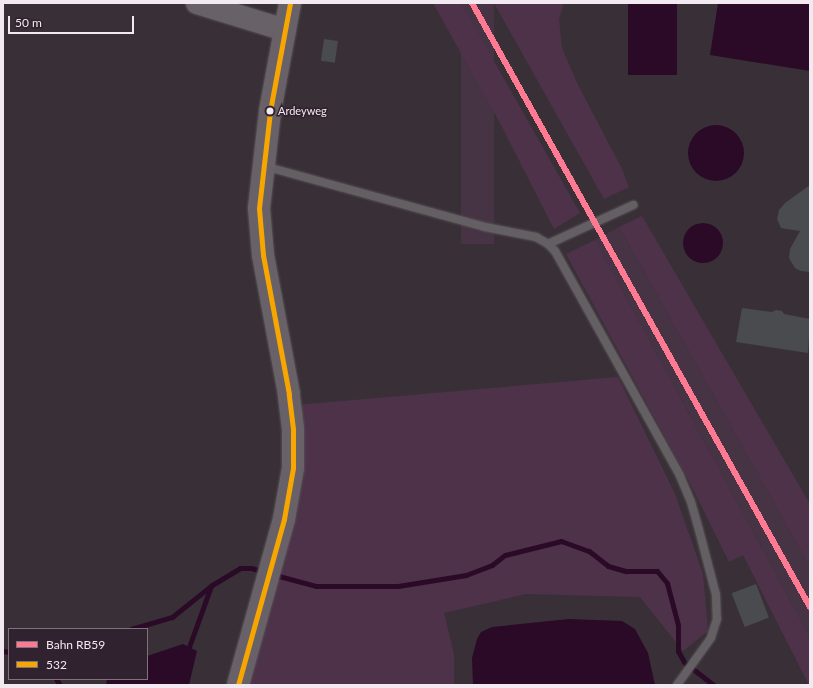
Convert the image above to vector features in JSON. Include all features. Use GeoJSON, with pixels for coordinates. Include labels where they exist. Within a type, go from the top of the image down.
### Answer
{"type":"FeatureCollection","features":[{"type":"Feature","properties":{"kind":"main road"},"geometry":{"type":"LineString","coordinates":[[197,3],[285,30]]}},
{"type":"Feature","properties":{"kind":"main road"},"geometry":{"type":"LineString","coordinates":[[238,685],[266,589],[284,519],[292,468],[293,429],[287,380],[263,255],[259,208],[262,165],[270,111],[290,3]]}},
{"type":"Feature","properties":{"kind":"lane"},"geometry":{"type":"LineString","coordinates":[[262,165],[485,227],[536,237],[548,244],[555,251],[680,476],[691,502],[716,595],[717,619],[711,638],[677,685]]}},
{"type":"Feature","properties":{"kind":"lane"},"geometry":{"type":"LineString","coordinates":[[548,244],[632,205]]}},
{"type":"Feature","properties":{"kind":"shaded area"},"geometry":{"type":"Polygon","coordinates":[[[433,3],[461,3],[580,213],[554,229],[500,123],[433,3]]]}},
{"type":"Feature","properties":{"kind":"shaded area"},"geometry":{"type":"Polygon","coordinates":[[[461,3],[494,3],[494,244],[461,244],[461,3]]]}},
{"type":"Feature","properties":{"kind":"shaded area"},"geometry":{"type":"Polygon","coordinates":[[[494,3],[564,3],[559,19],[562,48],[577,83],[622,169],[629,187],[604,199],[494,3]]]}},
{"type":"Feature","properties":{"kind":"shaded area"},"geometry":{"type":"Polygon","coordinates":[[[628,3],[677,3],[677,75],[628,75],[628,3]]]}},
{"type":"Feature","properties":{"kind":"shaded area"},"geometry":{"type":"Polygon","coordinates":[[[718,3],[810,3],[810,71],[710,55],[718,3]]]}},
{"type":"Feature","properties":{"kind":"shaded area"},"geometry":{"type":"Polygon","coordinates":[[[710,125],[722,125],[736,133],[744,147],[742,164],[736,173],[722,181],[710,181],[700,176],[693,169],[688,159],[688,147],[693,137],[700,130],[710,125]]]}},
{"type":"Feature","properties":{"kind":"shaded area"},"geometry":{"type":"Polygon","coordinates":[[[642,216],[810,504],[810,567],[619,227],[642,216]]]}},
{"type":"Feature","properties":{"kind":"shaded area"},"geometry":{"type":"Polygon","coordinates":[[[707,223],[714,226],[720,232],[723,243],[722,251],[714,260],[707,263],[699,263],[692,260],[684,251],[683,239],[686,232],[695,224],[707,223]]]}},
{"type":"Feature","properties":{"kind":"shaded area"},"geometry":{"type":"Polygon","coordinates":[[[619,227],[810,567],[810,637],[595,240],[619,227]]]}},
{"type":"Feature","properties":{"kind":"shaded area"},"geometry":{"type":"Polygon","coordinates":[[[595,240],[810,637],[810,685],[807,685],[808,683],[743,555],[729,562],[692,487],[566,254],[595,240]]]}},
{"type":"Feature","properties":{"kind":"shaded area"},"geometry":{"type":"Polygon","coordinates":[[[618,377],[675,494],[703,574],[708,631],[683,651],[640,597],[526,594],[444,613],[454,654],[454,685],[248,685],[288,534],[304,460],[296,405],[618,377]]]}},
{"type":"Feature","properties":{"kind":"shaded area"},"geometry":{"type":"Polygon","coordinates":[[[569,619],[622,621],[635,629],[648,653],[655,685],[473,685],[472,658],[477,639],[481,632],[492,627],[569,619]]]}},
{"type":"Feature","properties":{"kind":"shaded area"},"geometry":{"type":"Polygon","coordinates":[[[183,644],[197,651],[189,685],[106,685],[107,680],[148,680],[148,656],[183,644]]]}},
{"type":"Feature","properties":{"kind":"building"},"geometry":{"type":"Polygon","coordinates":[[[324,39],[338,41],[335,63],[321,61],[324,39]]]}},
{"type":"Feature","properties":{"kind":"building"},"geometry":{"type":"Polygon","coordinates":[[[810,185],[810,272],[801,271],[795,268],[789,258],[790,249],[800,231],[781,228],[777,219],[779,210],[785,203],[810,185]]]}},
{"type":"Feature","properties":{"kind":"building"},"geometry":{"type":"Polygon","coordinates":[[[742,308],[772,312],[776,310],[782,311],[784,314],[810,319],[808,353],[736,342],[742,308]]]}},
{"type":"Feature","properties":{"kind":"building"},"geometry":{"type":"Polygon","coordinates":[[[756,584],[769,618],[745,627],[732,593],[756,584]]]}},
{"type":"Feature","properties":{"kind":"waterway"},"geometry":{"type":"LineString","coordinates":[[275,575],[316,586],[398,586],[466,575],[492,565],[505,555],[561,541],[589,551],[608,566],[626,571],[657,571],[667,583],[678,625],[678,651],[684,662],[713,685]]}},
{"type":"Feature","properties":{"kind":"waterway"},"geometry":{"type":"LineString","coordinates":[[134,628],[172,617],[212,585],[240,568],[251,568],[265,572]]}},
{"type":"Feature","properties":{"kind":"waterway"},"geometry":{"type":"LineString","coordinates":[[189,647],[211,586]]}},
{"type":"Feature","properties":{"kind":"waterway"},"geometry":{"type":"LineString","coordinates":[[3,651],[8,652]]}},
{"type":"Feature","properties":{"kind":"waterway"},"geometry":{"type":"LineString","coordinates":[[57,680],[60,685]]}},
{"type":"Feature","properties":{"kind":"rail line","name":"RB59"},"geometry":{"type":"LineString","coordinates":[[472,3],[810,607]]}},
{"type":"Feature","properties":{"kind":"transit line","name":"532"},"geometry":{"type":"LineString","coordinates":[[238,685],[284,519],[293,468],[293,429],[289,394],[263,255],[259,208],[270,111],[290,3]]}},
{"type":"Feature","properties":{"kind":"place","name":"Ardeyweg"},"geometry":{"type":"Point","coordinates":[270,111]}}]}
